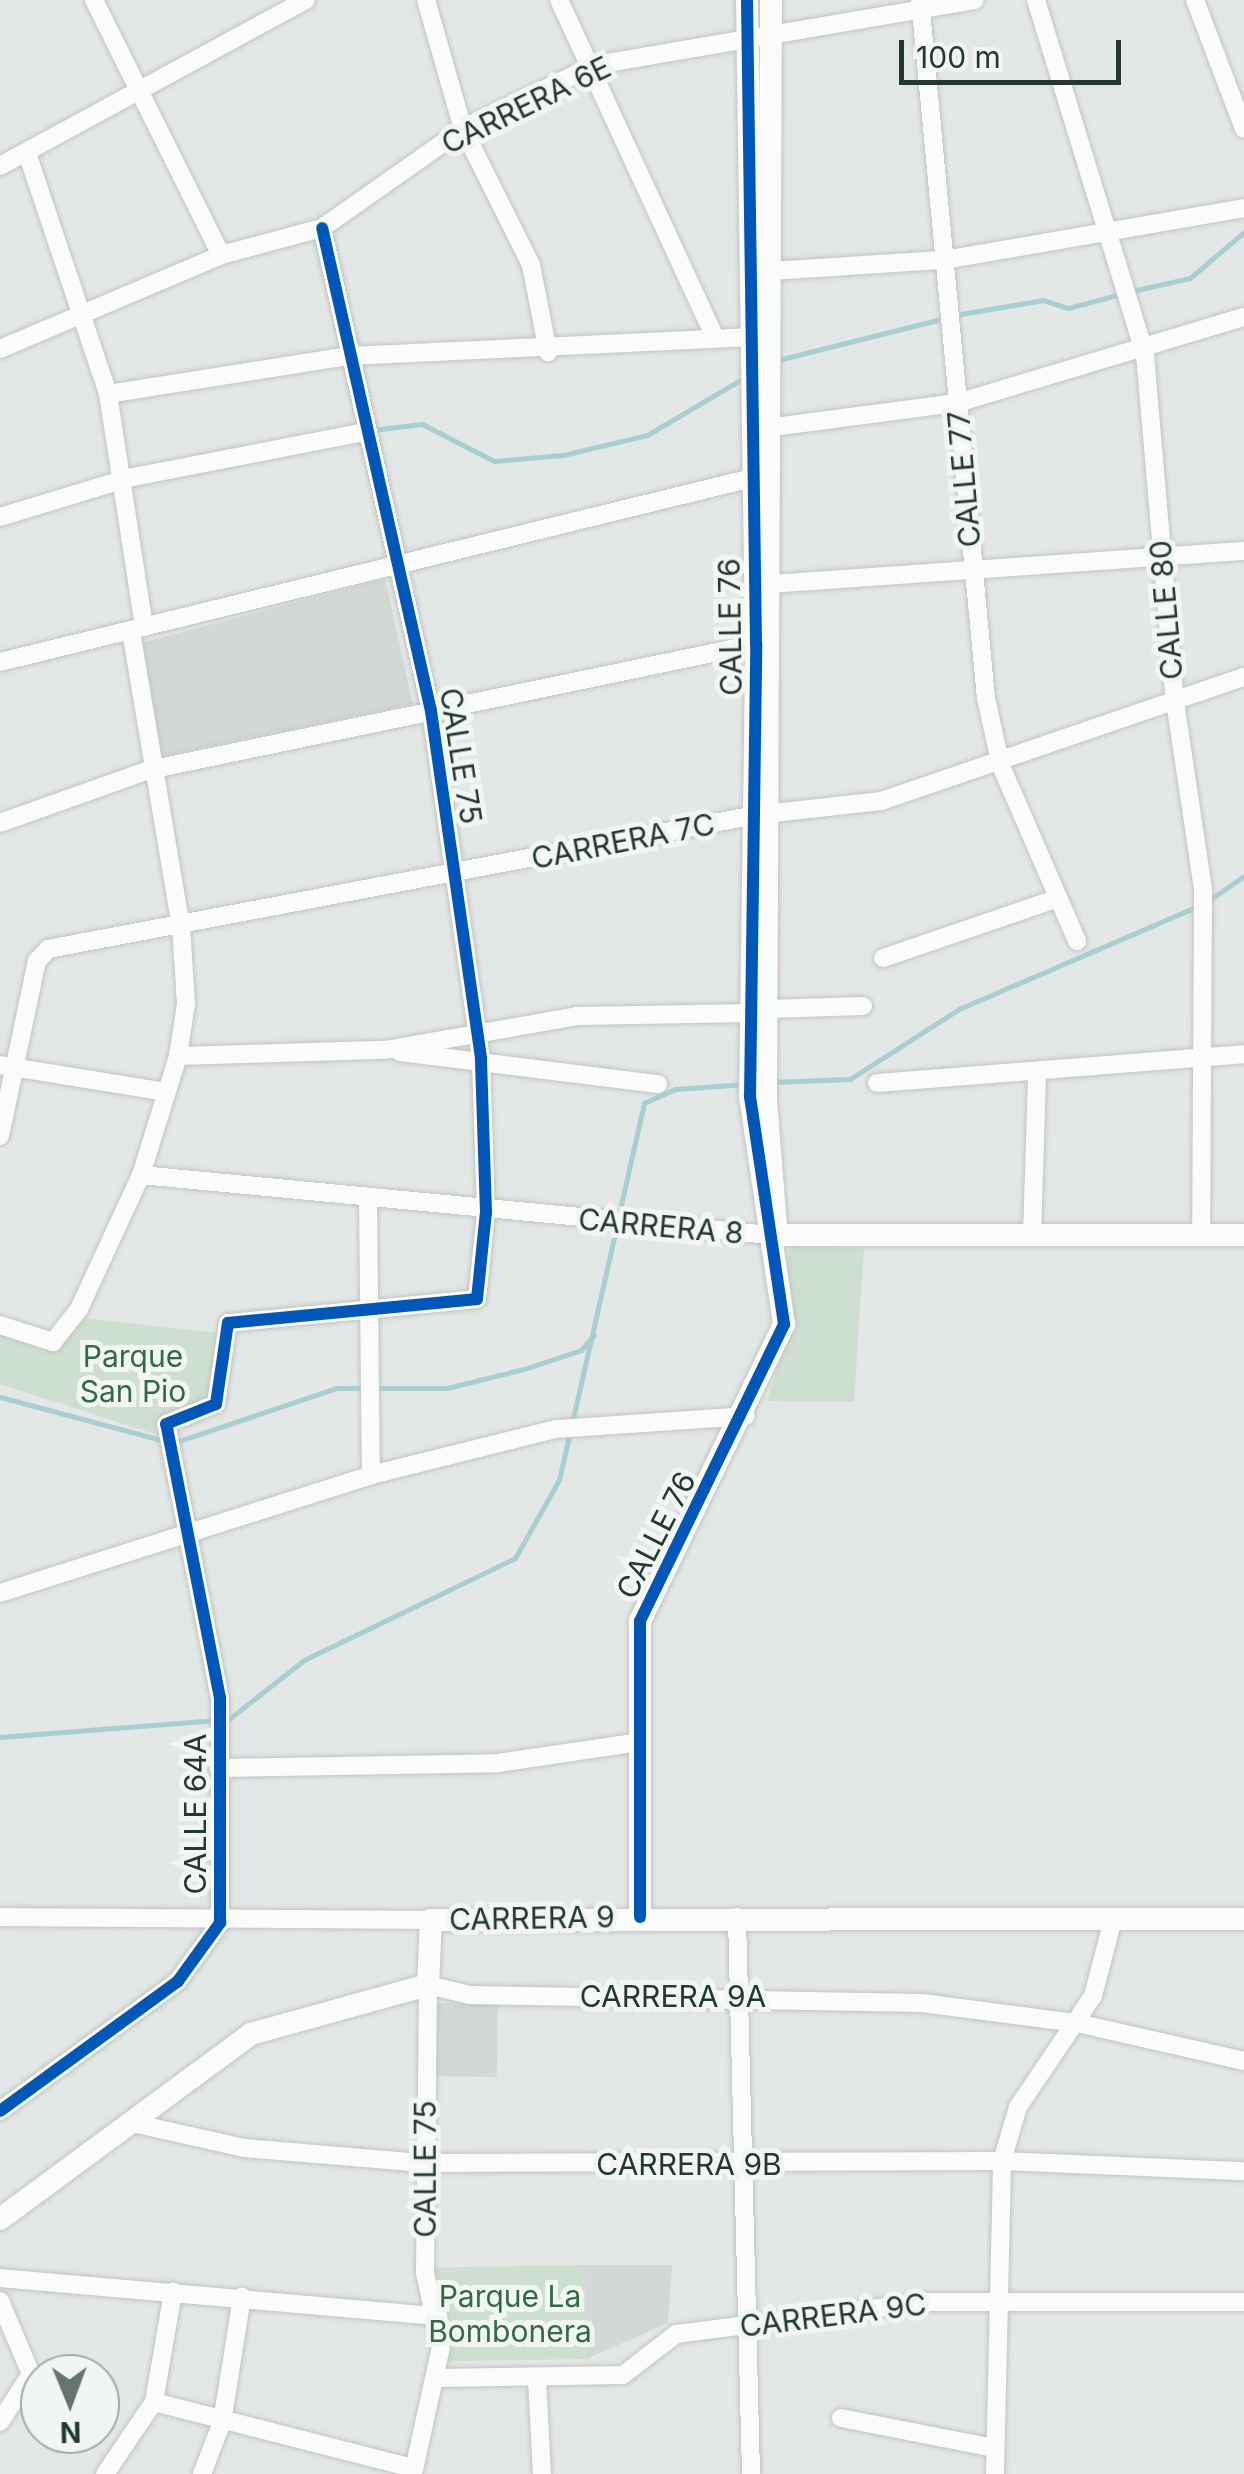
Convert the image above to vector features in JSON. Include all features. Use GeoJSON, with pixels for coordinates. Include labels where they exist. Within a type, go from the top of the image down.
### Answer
{"type":"FeatureCollection","features":[{"type":"Feature","properties":{"kind":"street"},"geometry":{"type":"LineString","coordinates":[[94,0],[135,94],[220,255]]}},
{"type":"Feature","properties":{"kind":"street"},"geometry":{"type":"LineString","coordinates":[[0,166],[306,0]]}},
{"type":"Feature","properties":{"kind":"street"},"geometry":{"type":"LineString","coordinates":[[426,0],[463,128],[531,265],[548,352]]}},
{"type":"Feature","properties":{"kind":"street"},"geometry":{"type":"LineString","coordinates":[[559,0],[595,65],[716,338]]}},
{"type":"Feature","properties":{"kind":"street","name":"CALLE 76"},"geometry":{"type":"LineString","coordinates":[[747,0],[758,31],[772,272],[774,426],[756,644],[764,814]]}},
{"type":"Feature","properties":{"kind":"street","name":"CALLE 76"},"geometry":{"type":"LineString","coordinates":[[640,1917],[644,1607],[746,1416],[784,1324],[758,1098],[764,814],[763,585],[752,478],[750,336],[758,31],[770,0]]}},
{"type":"Feature","properties":{"kind":"street","name":"CARRERA 6E"},"geometry":{"type":"LineString","coordinates":[[0,348],[83,308],[220,255],[322,228],[463,128],[595,65],[758,31],[974,0]]}},
{"type":"Feature","properties":{"kind":"street","name":"CALLE 80"},"geometry":{"type":"LineString","coordinates":[[1036,0],[1115,236],[1146,354],[1174,695],[1204,890],[1201,1236]]}},
{"type":"Feature","properties":{"kind":"street"},"geometry":{"type":"LineString","coordinates":[[1195,0],[1244,129]]}},
{"type":"Feature","properties":{"kind":"street","name":"CALLE 77"},"geometry":{"type":"LineString","coordinates":[[921,7],[973,574],[1001,766],[1077,941]]}},
{"type":"Feature","properties":{"kind":"street"},"geometry":{"type":"LineString","coordinates":[[0,1325],[56,1341],[141,1176],[178,1056],[186,1004],[182,927],[149,770],[128,478],[83,308],[27,153]]}},
{"type":"Feature","properties":{"kind":"street"},"geometry":{"type":"LineString","coordinates":[[772,272],[944,260],[1115,236],[1244,208]]}},
{"type":"Feature","properties":{"kind":"street","name":"CALLE 75"},"geometry":{"type":"LineString","coordinates":[[322,228],[364,432],[430,711],[481,1058],[486,1212],[476,1299],[370,1312]]}},
{"type":"Feature","properties":{"kind":"street"},"geometry":{"type":"LineString","coordinates":[[774,426],[958,403],[1146,354],[1244,318]]}},
{"type":"Feature","properties":{"kind":"street"},"geometry":{"type":"LineString","coordinates":[[108,394],[348,356],[548,352],[750,336]]}},
{"type":"Feature","properties":{"kind":"street"},"geometry":{"type":"LineString","coordinates":[[0,517],[128,478],[364,432]]}},
{"type":"Feature","properties":{"kind":"street"},"geometry":{"type":"LineString","coordinates":[[0,662],[752,478]]}},
{"type":"Feature","properties":{"kind":"street"},"geometry":{"type":"LineString","coordinates":[[763,585],[973,574],[1244,551]]}},
{"type":"Feature","properties":{"kind":"street"},"geometry":{"type":"LineString","coordinates":[[0,823],[149,770],[756,644]]}},
{"type":"Feature","properties":{"kind":"street","name":"CARRERA 7C"},"geometry":{"type":"LineString","coordinates":[[7,1066],[37,961],[48,949],[182,927],[764,814],[881,800],[1001,766],[1174,695],[1244,677]]}},
{"type":"Feature","properties":{"kind":"street"},"geometry":{"type":"LineString","coordinates":[[883,958],[1058,898]]}},
{"type":"Feature","properties":{"kind":"street"},"geometry":{"type":"LineString","coordinates":[[385,1050],[476,1027],[863,1006]]}},
{"type":"Feature","properties":{"kind":"street"},"geometry":{"type":"LineString","coordinates":[[178,1056],[385,1050],[481,1058],[658,1084]]}},
{"type":"Feature","properties":{"kind":"street"},"geometry":{"type":"LineString","coordinates":[[877,1083],[1037,1074],[1202,1055],[1244,1054]]}},
{"type":"Feature","properties":{"kind":"street"},"geometry":{"type":"LineString","coordinates":[[0,1136],[7,1066],[166,1092]]}},
{"type":"Feature","properties":{"kind":"street"},"geometry":{"type":"LineString","coordinates":[[1032,1236],[1037,1074]]}},
{"type":"Feature","properties":{"kind":"street","name":"CARRERA 8"},"geometry":{"type":"LineString","coordinates":[[141,1176],[773,1241],[1244,1236]]}},
{"type":"Feature","properties":{"kind":"street"},"geometry":{"type":"LineString","coordinates":[[368,1199],[371,1475]]}},
{"type":"Feature","properties":{"kind":"street","name":"CALLE 64A"},"geometry":{"type":"LineString","coordinates":[[2,2104],[178,1981],[220,1923],[220,1698],[167,1435],[216,1404],[228,1323],[370,1312]]}},
{"type":"Feature","properties":{"kind":"street"},"geometry":{"type":"LineString","coordinates":[[0,1593],[186,1541],[371,1475],[556,1428],[604,1420],[746,1416]]}},
{"type":"Feature","properties":{"kind":"street"},"geometry":{"type":"LineString","coordinates":[[219,1768],[498,1763],[640,1742]]}},
{"type":"Feature","properties":{"kind":"street","name":"CARRERA 9"},"geometry":{"type":"LineString","coordinates":[[0,1917],[220,1923],[640,1917],[1244,1920]]}},
{"type":"Feature","properties":{"kind":"street"},"geometry":{"type":"LineString","coordinates":[[736,1917],[743,2326],[751,2474]]}},
{"type":"Feature","properties":{"kind":"street"},"geometry":{"type":"LineString","coordinates":[[995,2474],[1002,2161],[1018,2107],[1078,2023],[1113,1919]]}},
{"type":"Feature","properties":{"kind":"street","name":"CALLE 75"},"geometry":{"type":"LineString","coordinates":[[412,2471],[436,2378],[438,2316],[426,2273],[424,2162],[431,1920]]}},
{"type":"Feature","properties":{"kind":"street","name":"CARRERA 9A"},"geometry":{"type":"LineString","coordinates":[[0,2218],[137,2124],[251,2034],[428,1986],[656,2001],[738,1994],[1078,2023],[1244,2061]]}},
{"type":"Feature","properties":{"kind":"street","name":"CARRERA 9B"},"geometry":{"type":"LineString","coordinates":[[137,2124],[260,2150],[424,2162],[742,2165],[1002,2161],[1244,2171]]}},
{"type":"Feature","properties":{"kind":"street"},"geometry":{"type":"LineString","coordinates":[[0,2278],[438,2316]]}},
{"type":"Feature","properties":{"kind":"street"},"geometry":{"type":"LineString","coordinates":[[105,2474],[154,2402],[174,2292]]}},
{"type":"Feature","properties":{"kind":"street"},"geometry":{"type":"LineString","coordinates":[[202,2474],[222,2422],[242,2297]]}},
{"type":"Feature","properties":{"kind":"street","name":"CARRERA 9C"},"geometry":{"type":"LineString","coordinates":[[436,2378],[623,2375],[676,2334],[997,2300],[1244,2302]]}},
{"type":"Feature","properties":{"kind":"street"},"geometry":{"type":"LineString","coordinates":[[0,2301],[30,2374],[0,2422]]}},
{"type":"Feature","properties":{"kind":"street"},"geometry":{"type":"LineString","coordinates":[[537,2379],[542,2474]]}},
{"type":"Feature","properties":{"kind":"street"},"geometry":{"type":"LineString","coordinates":[[154,2402],[412,2471]]}},
{"type":"Feature","properties":{"kind":"street"},"geometry":{"type":"LineString","coordinates":[[841,2418],[994,2448]]}},
{"type":"Feature","properties":{"kind":"shaded area"},"geometry":{"type":"Polygon","coordinates":[[[385,579],[413,704],[153,758],[141,643],[385,579]]]}},
{"type":"Feature","properties":{"kind":"shaded area"},"geometry":{"type":"Polygon","coordinates":[[[431,2003],[498,2004],[497,2077],[430,2076],[431,2003]]]}},
{"type":"Feature","properties":{"kind":"shaded area"},"geometry":{"type":"Polygon","coordinates":[[[584,2265],[672,2265],[668,2323],[586,2359],[584,2265]]]}},
{"type":"Feature","properties":{"kind":"green space"},"geometry":{"type":"Polygon","coordinates":[[[789,1247],[864,1248],[854,1402],[767,1401],[781,1355],[789,1247]]]}},
{"type":"Feature","properties":{"kind":"green space","name":"Parque San Pio"},"geometry":{"type":"Polygon","coordinates":[[[83,1318],[218,1333],[212,1398],[158,1435],[0,1384],[0,1329],[57,1350],[83,1318]]]}},
{"type":"Feature","properties":{"kind":"green space","name":"Parque La Bombonera"},"geometry":{"type":"Polygon","coordinates":[[[584,2265],[586,2359],[437,2362],[435,2268],[584,2265]]]}},
{"type":"Feature","properties":{"kind":"waterway"},"geometry":{"type":"LineString","coordinates":[[1132,291],[1190,278],[1244,232]]}},
{"type":"Feature","properties":{"kind":"waterway"},"geometry":{"type":"LineString","coordinates":[[778,360],[961,314],[1043,300],[1068,308],[1121,294]]}},
{"type":"Feature","properties":{"kind":"waterway"},"geometry":{"type":"LineString","coordinates":[[372,430],[422,424],[494,461],[563,455],[647,435],[747,376]]}},
{"type":"Feature","properties":{"kind":"waterway"},"geometry":{"type":"LineString","coordinates":[[1208,901],[1244,876]]}},
{"type":"Feature","properties":{"kind":"waterway"},"geometry":{"type":"LineString","coordinates":[[772,1082],[850,1079],[959,1009],[1198,906]]}},
{"type":"Feature","properties":{"kind":"waterway"},"geometry":{"type":"LineString","coordinates":[[619,1214],[644,1103],[676,1089],[746,1084]]}},
{"type":"Feature","properties":{"kind":"waterway"},"geometry":{"type":"LineString","coordinates":[[0,1737],[229,1719],[304,1660],[515,1558],[559,1480],[617,1225]]}},
{"type":"Feature","properties":{"kind":"waterway"},"geometry":{"type":"LineString","coordinates":[[176,1442],[336,1388],[447,1388],[524,1369],[581,1350],[594,1335]]}},
{"type":"Feature","properties":{"kind":"waterway"},"geometry":{"type":"LineString","coordinates":[[0,1397],[165,1441]]}},
{"type":"Feature","properties":{"kind":"cycle path"},"geometry":{"type":"LineString","coordinates":[[640,1917],[640,1621],[784,1324],[750,1097],[756,644],[747,0]]}},
{"type":"Feature","properties":{"kind":"cycle path"},"geometry":{"type":"LineString","coordinates":[[0,2111],[178,1981],[220,1923],[220,1698],[166,1424],[216,1404],[228,1323],[477,1299],[486,1212],[481,1058],[431,711],[322,228]]}}]}
